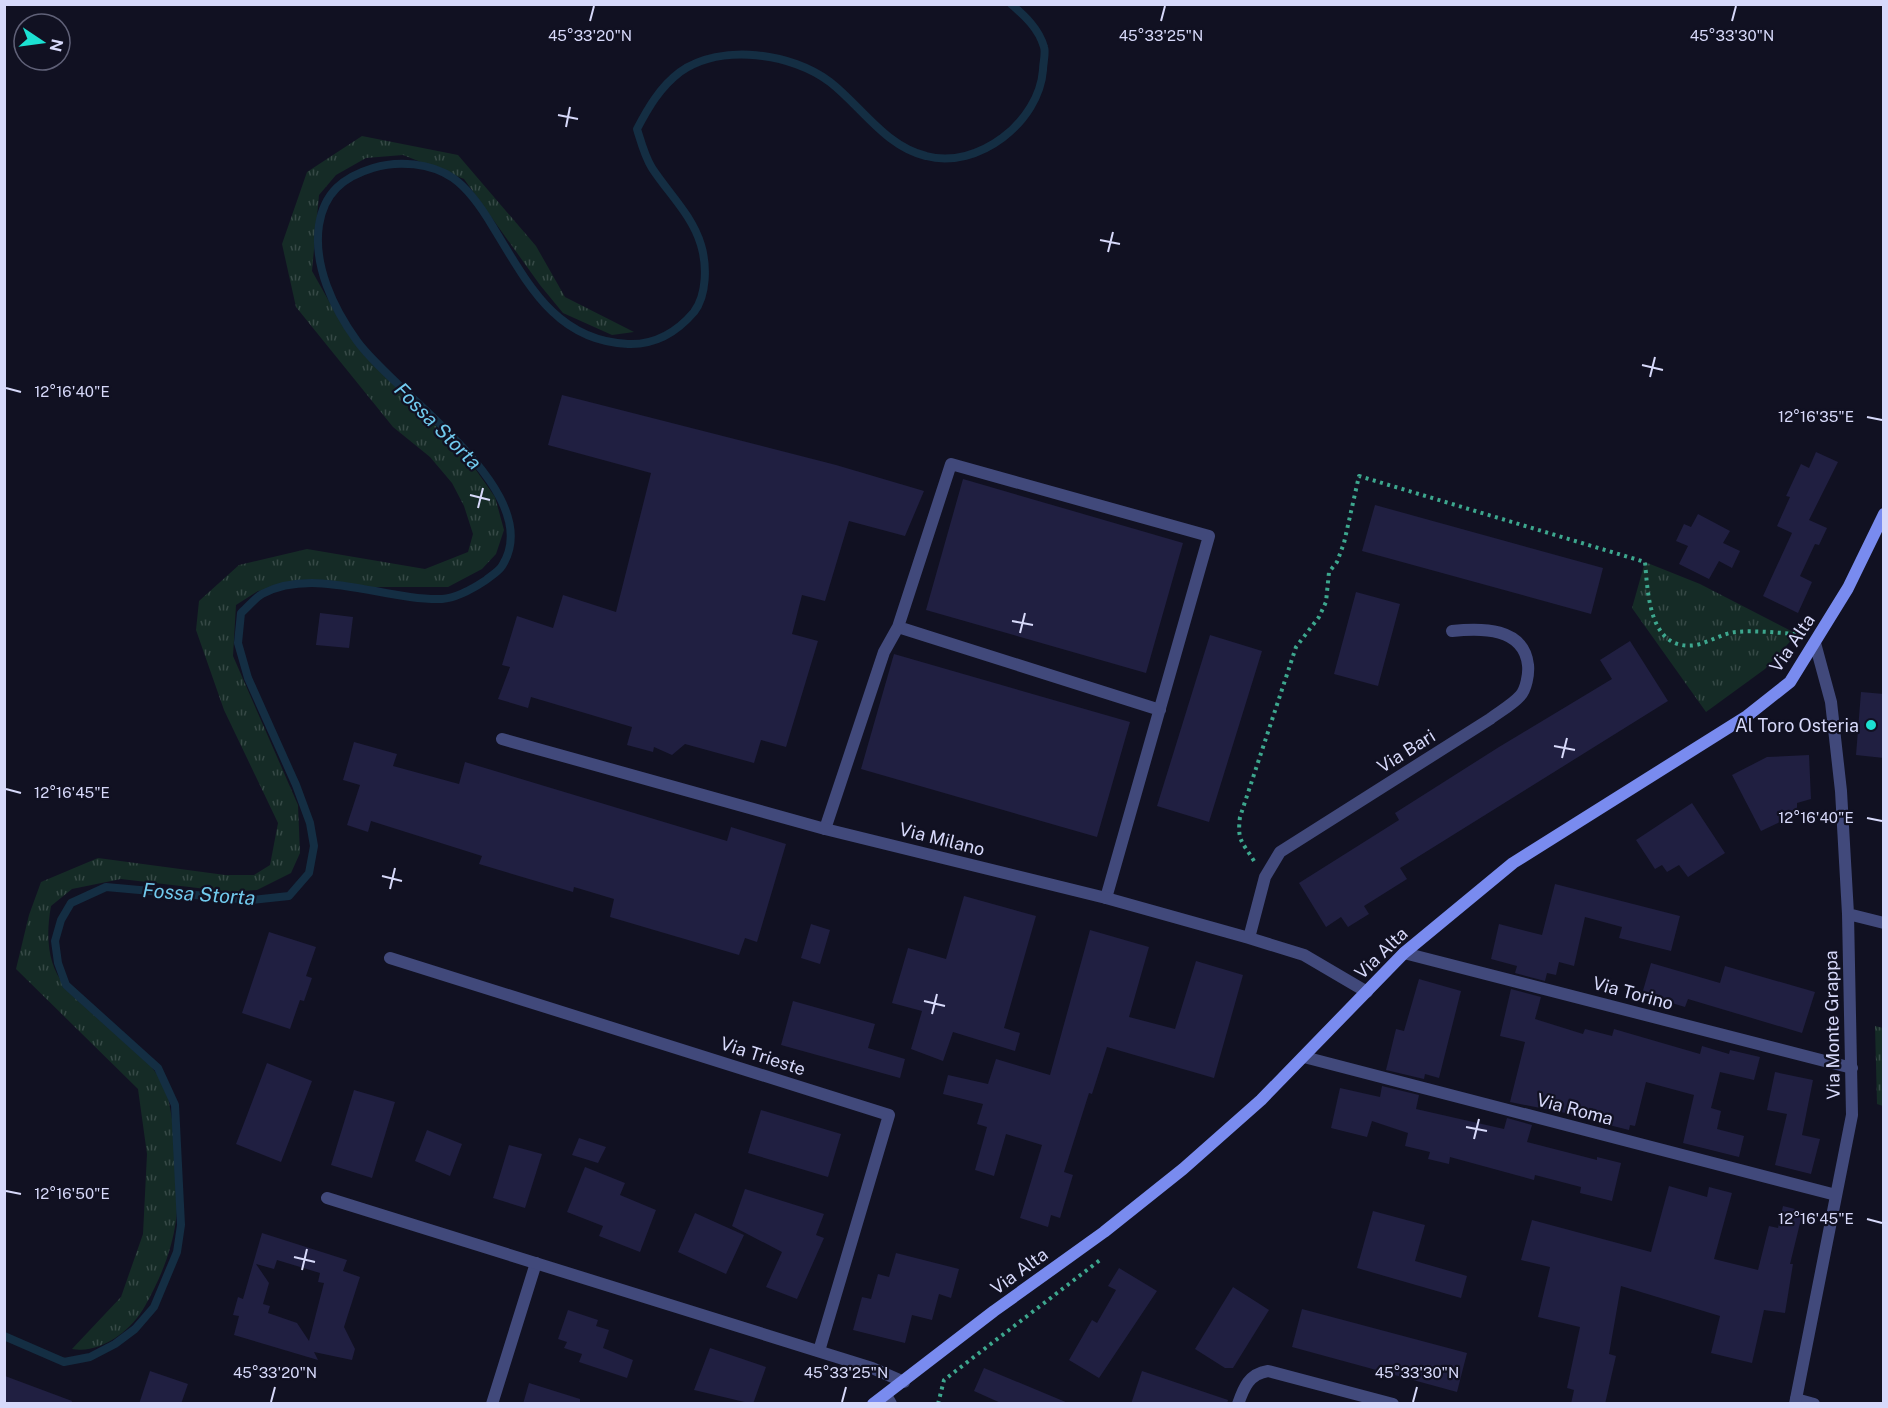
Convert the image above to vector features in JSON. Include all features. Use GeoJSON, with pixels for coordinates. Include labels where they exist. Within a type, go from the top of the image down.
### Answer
{"type":"FeatureCollection","features":[{"type":"Feature","properties":{"kind":"main road","name":"Via Alta"},"geometry":{"type":"LineString","coordinates":[[873,1404],[889,1399],[904,1382],[994,1311],[1104,1232],[1183,1169],[1261,1100],[1404,953],[1513,863],[1747,716],[1790,682],[1848,588],[1884,514]]}},
{"type":"Feature","properties":{"kind":"street"},"geometry":{"type":"LineString","coordinates":[[825,829],[884,652],[898,627],[951,464],[1209,536],[1106,898]]}},
{"type":"Feature","properties":{"kind":"street"},"geometry":{"type":"LineString","coordinates":[[898,627],[1160,710]]}},
{"type":"Feature","properties":{"kind":"street","name":"Via Bari"},"geometry":{"type":"LineString","coordinates":[[1249,938],[1265,878],[1280,852],[1490,719],[1522,695],[1529,672],[1527,657],[1521,644],[1502,632],[1476,628],[1452,631]]}},
{"type":"Feature","properties":{"kind":"street","name":"Via Monte Grappa"},"geometry":{"type":"LineString","coordinates":[[1796,1401],[1852,1115],[1848,914],[1841,792],[1832,702],[1815,643]]}},
{"type":"Feature","properties":{"kind":"street","name":"Via Milano"},"geometry":{"type":"LineString","coordinates":[[502,739],[825,829],[1106,898],[1249,938],[1304,955],[1367,992]]}},
{"type":"Feature","properties":{"kind":"street"},"geometry":{"type":"LineString","coordinates":[[1848,914],[1884,923]]}},
{"type":"Feature","properties":{"kind":"street","name":"Via Torino"},"geometry":{"type":"LineString","coordinates":[[1404,953],[1852,1068]]}},
{"type":"Feature","properties":{"kind":"street","name":"Via Trieste"},"geometry":{"type":"LineString","coordinates":[[390,958],[889,1115],[819,1351]]}},
{"type":"Feature","properties":{"kind":"street","name":"Via Roma"},"geometry":{"type":"LineString","coordinates":[[1304,1057],[1836,1195]]}},
{"type":"Feature","properties":{"kind":"street"},"geometry":{"type":"LineString","coordinates":[[327,1198],[819,1351],[872,1368],[904,1382]]}},
{"type":"Feature","properties":{"kind":"street"},"geometry":{"type":"LineString","coordinates":[[492,1404],[536,1263]]}},
{"type":"Feature","properties":{"kind":"street"},"geometry":{"type":"LineString","coordinates":[[1238,1404],[1245,1384],[1256,1372],[1268,1371],[1393,1404]]}},
{"type":"Feature","properties":{"kind":"street"},"geometry":{"type":"LineString","coordinates":[[1796,1401],[1814,1404]]}},
{"type":"Feature","properties":{"kind":"path"},"geometry":{"type":"LineString","coordinates":[[938,1404],[944,1380]]}},
{"type":"Feature","properties":{"kind":"green space"},"geometry":{"type":"Polygon","coordinates":[[[362,136],[458,155],[536,246],[565,297],[634,332],[612,335],[563,313],[540,285],[464,179],[403,155],[366,158],[336,175],[319,195],[312,271],[344,328],[471,463],[495,497],[504,530],[496,554],[482,569],[448,587],[334,587],[310,584],[258,591],[236,605],[233,656],[298,805],[300,853],[291,873],[257,890],[232,892],[121,879],[72,889],[51,906],[48,936],[52,960],[60,979],[87,1009],[142,1055],[163,1084],[171,1111],[177,1172],[177,1208],[172,1243],[145,1306],[132,1324],[114,1339],[94,1348],[72,1349],[121,1297],[143,1234],[147,1154],[138,1089],[16,969],[29,915],[41,882],[98,858],[225,875],[254,875],[270,865],[278,823],[224,710],[196,630],[199,601],[239,565],[307,549],[425,569],[468,552],[473,534],[464,506],[452,483],[430,457],[393,427],[296,307],[282,244],[307,172],[362,136]]]}},
{"type":"Feature","properties":{"kind":"green space"},"geometry":{"type":"Polygon","coordinates":[[[1645,562],[1700,584],[1797,634],[1765,669],[1706,712],[1632,608],[1645,562]]]}},
{"type":"Feature","properties":{"kind":"green space"},"geometry":{"type":"Polygon","coordinates":[[[1875,1026],[1883,1028],[1883,1106],[1877,1104],[1875,1026]]]}},
{"type":"Feature","properties":{"kind":"building"},"geometry":{"type":"Polygon","coordinates":[[[562,395],[836,465],[924,491],[905,536],[849,521],[825,601],[802,595],[792,634],[818,641],[786,747],[761,740],[754,763],[685,744],[672,755],[654,747],[653,752],[627,745],[632,727],[531,697],[528,708],[498,699],[510,667],[502,665],[517,616],[553,628],[563,595],[616,612],[651,473],[548,445],[562,395]]]}},
{"type":"Feature","properties":{"kind":"building"},"geometry":{"type":"Polygon","coordinates":[[[1816,452],[1838,462],[1809,520],[1827,528],[1819,545],[1815,544],[1800,576],[1812,582],[1798,613],[1763,596],[1792,533],[1777,526],[1790,497],[1786,496],[1801,464],[1809,468],[1816,452]]]}},
{"type":"Feature","properties":{"kind":"building"},"geometry":{"type":"Polygon","coordinates":[[[963,479],[1183,543],[1146,673],[926,610],[963,479]]]}},
{"type":"Feature","properties":{"kind":"building"},"geometry":{"type":"Polygon","coordinates":[[[1375,505],[1603,568],[1591,614],[1362,551],[1375,505]]]}},
{"type":"Feature","properties":{"kind":"building"},"geometry":{"type":"Polygon","coordinates":[[[1698,514],[1730,531],[1723,543],[1740,551],[1732,568],[1719,561],[1709,579],[1679,564],[1688,546],[1676,541],[1684,524],[1691,527],[1698,514]]]}},
{"type":"Feature","properties":{"kind":"building"},"geometry":{"type":"Polygon","coordinates":[[[1356,592],[1400,604],[1378,686],[1334,674],[1356,592]]]}},
{"type":"Feature","properties":{"kind":"building"},"geometry":{"type":"Polygon","coordinates":[[[320,613],[353,617],[349,648],[316,645],[320,613]]]}},
{"type":"Feature","properties":{"kind":"building"},"geometry":{"type":"Polygon","coordinates":[[[1210,635],[1262,651],[1209,822],[1157,806],[1210,635]]]}},
{"type":"Feature","properties":{"kind":"building"},"geometry":{"type":"Polygon","coordinates":[[[1630,641],[1668,701],[1400,868],[1407,879],[1364,906],[1369,914],[1348,927],[1341,917],[1326,927],[1299,883],[1399,820],[1395,813],[1612,679],[1600,660],[1630,641]]]}},
{"type":"Feature","properties":{"kind":"building"},"geometry":{"type":"Polygon","coordinates":[[[894,654],[1130,722],[1097,837],[861,769],[894,654]]]}},
{"type":"Feature","properties":{"kind":"building","name":"Al Toro Osteria"},"geometry":{"type":"Polygon","coordinates":[[[1861,692],[1884,694],[1884,758],[1856,755],[1861,692]]]}},
{"type":"Feature","properties":{"kind":"building"},"geometry":{"type":"Polygon","coordinates":[[[354,742],[397,754],[393,766],[459,784],[465,762],[727,841],[731,827],[786,844],[757,942],[745,938],[739,955],[610,917],[614,899],[574,887],[573,892],[479,864],[482,856],[371,821],[368,832],[347,825],[360,785],[343,780],[354,742]]]}},
{"type":"Feature","properties":{"kind":"building"},"geometry":{"type":"Polygon","coordinates":[[[1809,755],[1811,799],[1797,803],[1797,814],[1761,831],[1732,775],[1767,757],[1809,755]]]}},
{"type":"Feature","properties":{"kind":"building"},"geometry":{"type":"Polygon","coordinates":[[[1692,803],[1725,853],[1688,877],[1679,865],[1667,872],[1662,865],[1655,869],[1636,840],[1692,803]]]}},
{"type":"Feature","properties":{"kind":"building"},"geometry":{"type":"Polygon","coordinates":[[[1555,884],[1680,916],[1671,951],[1619,938],[1622,927],[1585,917],[1574,966],[1559,962],[1556,975],[1547,973],[1545,981],[1515,973],[1517,966],[1491,959],[1499,924],[1542,935],[1555,884]]]}},
{"type":"Feature","properties":{"kind":"building"},"geometry":{"type":"Polygon","coordinates":[[[964,896],[1036,916],[1004,1028],[1020,1033],[1015,1051],[953,1032],[943,1061],[911,1049],[922,1011],[892,1003],[908,948],[946,959],[964,896]]]}},
{"type":"Feature","properties":{"kind":"building"},"geometry":{"type":"Polygon","coordinates":[[[811,924],[830,930],[820,964],[801,958],[811,924]]]}},
{"type":"Feature","properties":{"kind":"building"},"geometry":{"type":"Polygon","coordinates":[[[1090,930],[1149,947],[1129,1017],[1175,1029],[1196,961],[1243,975],[1214,1078],[1107,1047],[1092,1094],[1089,1093],[1064,1172],[1073,1175],[1060,1218],[1051,1215],[1048,1227],[1020,1218],[1042,1145],[1006,1134],[994,1176],[975,1170],[987,1127],[977,1124],[983,1104],[943,1094],[948,1075],[988,1084],[996,1059],[1050,1075],[1090,930]]]}},
{"type":"Feature","properties":{"kind":"building"},"geometry":{"type":"Polygon","coordinates":[[[269,932],[316,947],[306,976],[312,978],[304,1001],[300,1000],[290,1029],[242,1013],[269,932]]]}},
{"type":"Feature","properties":{"kind":"building"},"geometry":{"type":"Polygon","coordinates":[[[1651,963],[1720,983],[1725,966],[1815,992],[1802,1033],[1688,999],[1685,1007],[1642,994],[1651,963]]]}},
{"type":"Feature","properties":{"kind":"building"},"geometry":{"type":"Polygon","coordinates":[[[1419,979],[1461,991],[1439,1078],[1425,1074],[1424,1079],[1386,1070],[1396,1029],[1404,1031],[1419,979]]]}},
{"type":"Feature","properties":{"kind":"building"},"geometry":{"type":"Polygon","coordinates":[[[1511,989],[1541,997],[1535,1019],[1583,1034],[1585,1029],[1612,1036],[1614,1029],[1700,1054],[1702,1046],[1729,1054],[1730,1050],[1760,1057],[1754,1080],[1720,1072],[1711,1108],[1721,1111],[1717,1129],[1744,1136],[1739,1157],[1683,1143],[1694,1095],[1646,1082],[1635,1126],[1630,1125],[1629,1130],[1605,1124],[1606,1121],[1510,1102],[1525,1042],[1500,1036],[1511,989]]]}},
{"type":"Feature","properties":{"kind":"building"},"geometry":{"type":"Polygon","coordinates":[[[793,1001],[875,1024],[868,1048],[905,1059],[900,1078],[781,1045],[793,1001]]]}},
{"type":"Feature","properties":{"kind":"building"},"geometry":{"type":"Polygon","coordinates":[[[267,1063],[312,1081],[281,1162],[236,1144],[267,1063]]]}},
{"type":"Feature","properties":{"kind":"building"},"geometry":{"type":"Polygon","coordinates":[[[1775,1072],[1813,1080],[1802,1135],[1820,1139],[1811,1174],[1775,1165],[1787,1114],[1767,1110],[1775,1072]]]}},
{"type":"Feature","properties":{"kind":"building"},"geometry":{"type":"Polygon","coordinates":[[[1382,1086],[1419,1095],[1416,1109],[1504,1129],[1507,1118],[1532,1125],[1527,1142],[1597,1160],[1597,1157],[1621,1163],[1612,1201],[1580,1193],[1581,1187],[1535,1175],[1534,1180],[1450,1157],[1449,1164],[1428,1159],[1430,1152],[1405,1146],[1408,1133],[1372,1121],[1367,1137],[1331,1128],[1340,1088],[1380,1097],[1382,1086]]]}},
{"type":"Feature","properties":{"kind":"building"},"geometry":{"type":"Polygon","coordinates":[[[354,1090],[395,1102],[372,1178],[331,1165],[354,1090]]]}},
{"type":"Feature","properties":{"kind":"building"},"geometry":{"type":"Polygon","coordinates":[[[761,1110],[841,1134],[828,1177],[748,1153],[761,1110]]]}},
{"type":"Feature","properties":{"kind":"building"},"geometry":{"type":"Polygon","coordinates":[[[427,1130],[462,1144],[450,1176],[415,1161],[427,1130]]]}},
{"type":"Feature","properties":{"kind":"building"},"geometry":{"type":"Polygon","coordinates":[[[579,1138],[606,1147],[598,1163],[572,1155],[579,1138]]]}},
{"type":"Feature","properties":{"kind":"building"},"geometry":{"type":"Polygon","coordinates":[[[509,1145],[542,1154],[525,1208],[493,1198],[509,1145]]]}},
{"type":"Feature","properties":{"kind":"building"},"geometry":{"type":"Polygon","coordinates":[[[585,1167],[625,1183],[620,1195],[656,1210],[640,1252],[599,1236],[603,1226],[567,1212],[585,1167]]]}},
{"type":"Feature","properties":{"kind":"building"},"geometry":{"type":"Polygon","coordinates":[[[1669,1186],[1707,1197],[1709,1187],[1732,1193],[1714,1259],[1758,1270],[1769,1226],[1778,1228],[1783,1206],[1803,1211],[1790,1264],[1793,1264],[1785,1313],[1764,1310],[1752,1363],[1711,1353],[1720,1316],[1621,1286],[1609,1354],[1616,1356],[1605,1404],[1571,1404],[1574,1390],[1567,1388],[1580,1327],[1538,1317],[1550,1267],[1521,1260],[1532,1220],[1651,1252],[1669,1186]]]}},
{"type":"Feature","properties":{"kind":"building"},"geometry":{"type":"Polygon","coordinates":[[[745,1189],[824,1214],[816,1235],[824,1238],[797,1299],[766,1287],[782,1252],[732,1226],[745,1189]]]}},
{"type":"Feature","properties":{"kind":"building"},"geometry":{"type":"Polygon","coordinates":[[[1373,1211],[1425,1225],[1415,1261],[1467,1276],[1461,1298],[1357,1268],[1373,1211]]]}},
{"type":"Feature","properties":{"kind":"building"},"geometry":{"type":"Polygon","coordinates":[[[695,1213],[744,1235],[726,1274],[678,1252],[695,1213]]]}},
{"type":"Feature","properties":{"kind":"building"},"geometry":{"type":"Polygon","coordinates":[[[262,1233],[347,1260],[343,1271],[360,1277],[344,1327],[355,1349],[352,1360],[314,1352],[318,1360],[234,1335],[239,1316],[233,1315],[238,1297],[243,1299],[262,1233]],[[277,1260],[274,1269],[256,1264],[269,1283],[263,1304],[270,1306],[268,1313],[297,1323],[309,1341],[324,1283],[318,1282],[320,1273],[277,1260]]]}},
{"type":"Feature","properties":{"kind":"building"},"geometry":{"type":"Polygon","coordinates":[[[896,1253],[959,1269],[951,1298],[939,1294],[932,1320],[912,1315],[905,1343],[853,1330],[862,1297],[871,1299],[878,1274],[889,1277],[896,1253]]]}},
{"type":"Feature","properties":{"kind":"building"},"geometry":{"type":"Polygon","coordinates":[[[1119,1268],[1157,1291],[1099,1378],[1069,1360],[1092,1320],[1097,1323],[1116,1290],[1108,1286],[1119,1268]]]}},
{"type":"Feature","properties":{"kind":"building"},"geometry":{"type":"Polygon","coordinates":[[[1233,1287],[1269,1310],[1233,1368],[1225,1368],[1195,1349],[1233,1287]]]}},
{"type":"Feature","properties":{"kind":"building"},"geometry":{"type":"Polygon","coordinates":[[[1302,1309],[1467,1353],[1457,1392],[1292,1347],[1302,1309]]]}},
{"type":"Feature","properties":{"kind":"building"},"geometry":{"type":"Polygon","coordinates":[[[568,1310],[598,1320],[596,1326],[609,1330],[603,1348],[633,1360],[627,1378],[579,1362],[582,1354],[564,1348],[567,1342],[558,1339],[568,1310]]]}},
{"type":"Feature","properties":{"kind":"building"},"geometry":{"type":"Polygon","coordinates":[[[710,1348],[766,1367],[753,1404],[694,1390],[710,1348]]]}},
{"type":"Feature","properties":{"kind":"building"},"geometry":{"type":"Polygon","coordinates":[[[984,1368],[1068,1404],[1003,1404],[974,1391],[984,1368]]]}},
{"type":"Feature","properties":{"kind":"building"},"geometry":{"type":"Polygon","coordinates":[[[150,1371],[188,1384],[181,1404],[139,1404],[150,1371]]]}},
{"type":"Feature","properties":{"kind":"building"},"geometry":{"type":"Polygon","coordinates":[[[1142,1371],[1228,1400],[1227,1404],[1131,1404],[1142,1371]]]}},
{"type":"Feature","properties":{"kind":"building"},"geometry":{"type":"Polygon","coordinates":[[[5,1376],[72,1401],[71,1404],[5,1404],[5,1376]]]}},
{"type":"Feature","properties":{"kind":"building"},"geometry":{"type":"Polygon","coordinates":[[[529,1383],[580,1399],[580,1404],[523,1404],[529,1383]]]}},
{"type":"Feature","properties":{"kind":"waterway","name":"Fossa Storta"},"geometry":{"type":"LineString","coordinates":[[4,1336],[64,1362],[90,1357],[115,1344],[135,1329],[154,1307],[177,1252],[181,1225],[175,1105],[158,1068],[66,985],[58,963],[55,941],[61,920],[71,903],[106,887],[251,900],[289,896],[309,873],[314,846],[310,823],[296,785],[248,678],[238,643],[241,613],[262,594],[283,586],[305,583],[351,587],[420,598],[453,597],[476,586],[499,570],[511,538],[505,508],[487,477],[462,446],[376,363],[357,341],[340,315],[327,286],[319,255],[319,225],[330,195],[353,176],[383,166],[414,164],[435,169],[453,178],[476,201],[531,287],[562,320],[581,332],[603,340],[628,344],[657,340],[680,326],[694,312],[704,289],[705,280],[703,253],[697,234],[686,214],[650,164],[637,129],[666,84],[680,72],[715,57],[756,55],[777,58],[814,72],[830,82],[886,135],[911,151],[926,156],[946,158],[966,156],[985,149],[1018,124],[1039,89],[1045,55],[1042,40],[1026,18],[1011,4]]}},
{"type":"Feature","properties":{"kind":"place","name":"Al Toro Osteria"},"geometry":{"type":"Point","coordinates":[1871,725]}}]}
